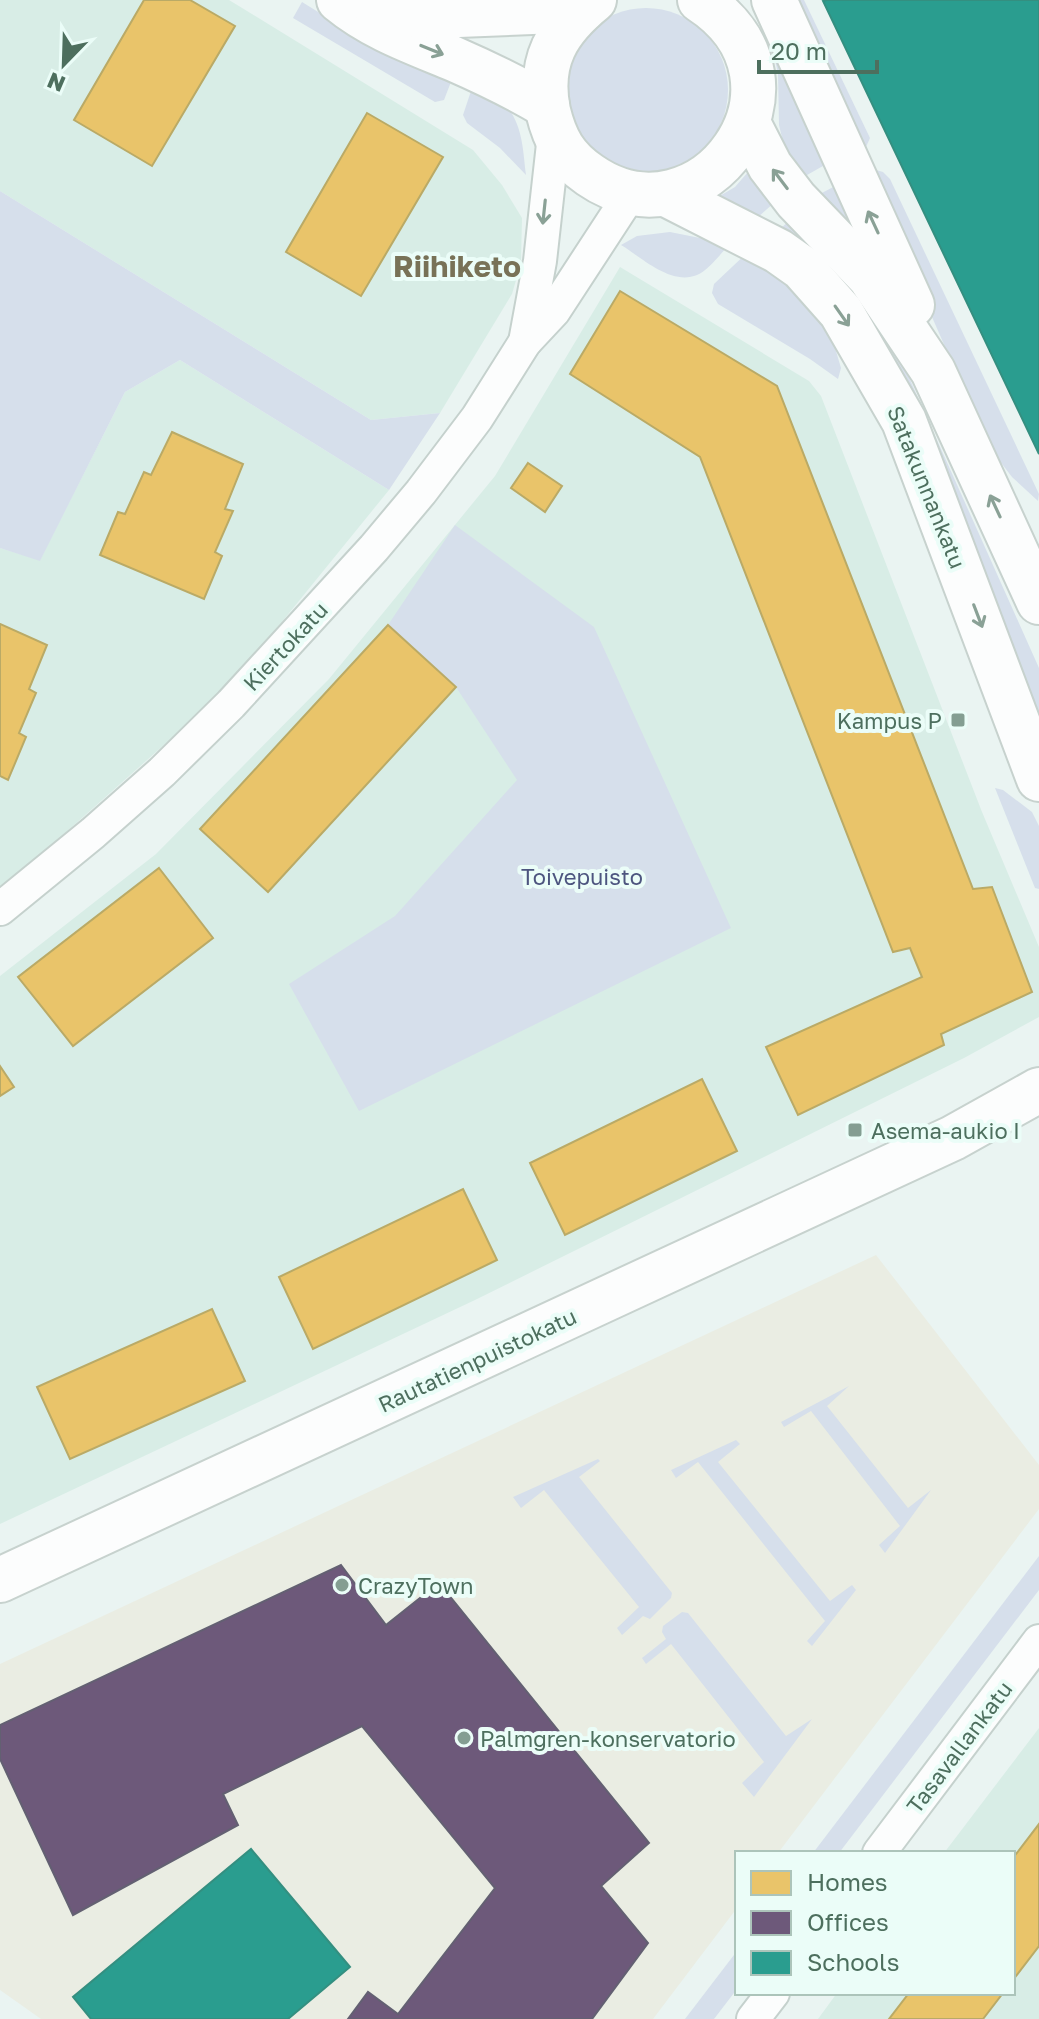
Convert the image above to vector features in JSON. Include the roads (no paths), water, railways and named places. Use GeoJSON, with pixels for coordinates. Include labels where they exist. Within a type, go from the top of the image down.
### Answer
{"type":"FeatureCollection","features":[{"type":"Feature","properties":{"kind":"main road"},"geometry":{"type":"LineString","coordinates":[[339,0],[355,13],[393,34],[506,82],[551,120]]}},
{"type":"Feature","properties":{"kind":"main road"},"geometry":{"type":"LineString","coordinates":[[363,0],[403,14],[433,16],[588,5]]}},
{"type":"Feature","properties":{"kind":"main road"},"geometry":{"type":"LineString","coordinates":[[700,0],[721,14],[743,43]]}},
{"type":"Feature","properties":{"kind":"main road"},"geometry":{"type":"LineString","coordinates":[[648,194],[707,178],[736,148],[748,123],[753,100],[752,72],[728,0]]}},
{"type":"Feature","properties":{"kind":"main road"},"geometry":{"type":"LineString","coordinates":[[774,0],[931,346],[933,371]]}},
{"type":"Feature","properties":{"kind":"main road"},"geometry":{"type":"LineString","coordinates":[[551,120],[544,88],[552,49],[571,19],[588,5]]}},
{"type":"Feature","properties":{"kind":"main road","name":"Satakunnankatu"},"geometry":{"type":"LineString","coordinates":[[551,120],[575,165],[605,185],[648,194],[778,251],[802,268],[841,312],[904,421],[1039,779]]}},
{"type":"Feature","properties":{"kind":"main road"},"geometry":{"type":"LineString","coordinates":[[748,123],[770,166],[796,200],[870,277],[933,371],[1039,602]]}},
{"type":"Feature","properties":{"kind":"main road","name":"Rautatienpuistokatu"},"geometry":{"type":"LineString","coordinates":[[0,1580],[953,1138],[1039,1090]]}},
{"type":"Feature","properties":{"kind":"main road","name":"Rautatienpuistokatu"},"geometry":{"type":"LineString","coordinates":[[953,1138],[1039,1127]]}},
{"type":"Feature","properties":{"kind":"street","name":"Kiertokatu"},"geometry":{"type":"LineString","coordinates":[[525,342],[540,261],[551,120]]}},
{"type":"Feature","properties":{"kind":"street","name":"Kiertokatu"},"geometry":{"type":"LineString","coordinates":[[0,909],[162,772],[308,621],[421,492],[477,418],[525,342],[554,311],[648,194]]}},
{"type":"Feature","properties":{"kind":"street","name":"Tasavallankatu"},"geometry":{"type":"LineString","coordinates":[[881,1851],[1039,1641]]}},
{"type":"Feature","properties":{"kind":"street"},"geometry":{"type":"LineString","coordinates":[[753,2019],[771,1995]]}},
{"type":"Feature","properties":{"kind":"place","name":"Kampus P"},"geometry":{"type":"Point","coordinates":[958,720]}},
{"type":"Feature","properties":{"kind":"place","name":"Asema-aukio I"},"geometry":{"type":"Point","coordinates":[855,1130]}},
{"type":"Feature","properties":{"kind":"place","name":"CrazyTown"},"geometry":{"type":"Point","coordinates":[342,1585]}},
{"type":"Feature","properties":{"kind":"place","name":"Palmgren-konservatorio"},"geometry":{"type":"Point","coordinates":[464,1738]}},
{"type":"Feature","properties":{"kind":"district","name":"Riihiketo"},"geometry":{"type":"Point","coordinates":[457,266]}},
{"type":"Feature","properties":{"kind":"park label","name":"Toivepuisto"},"geometry":{"type":"Point","coordinates":[582,876]}}]}
